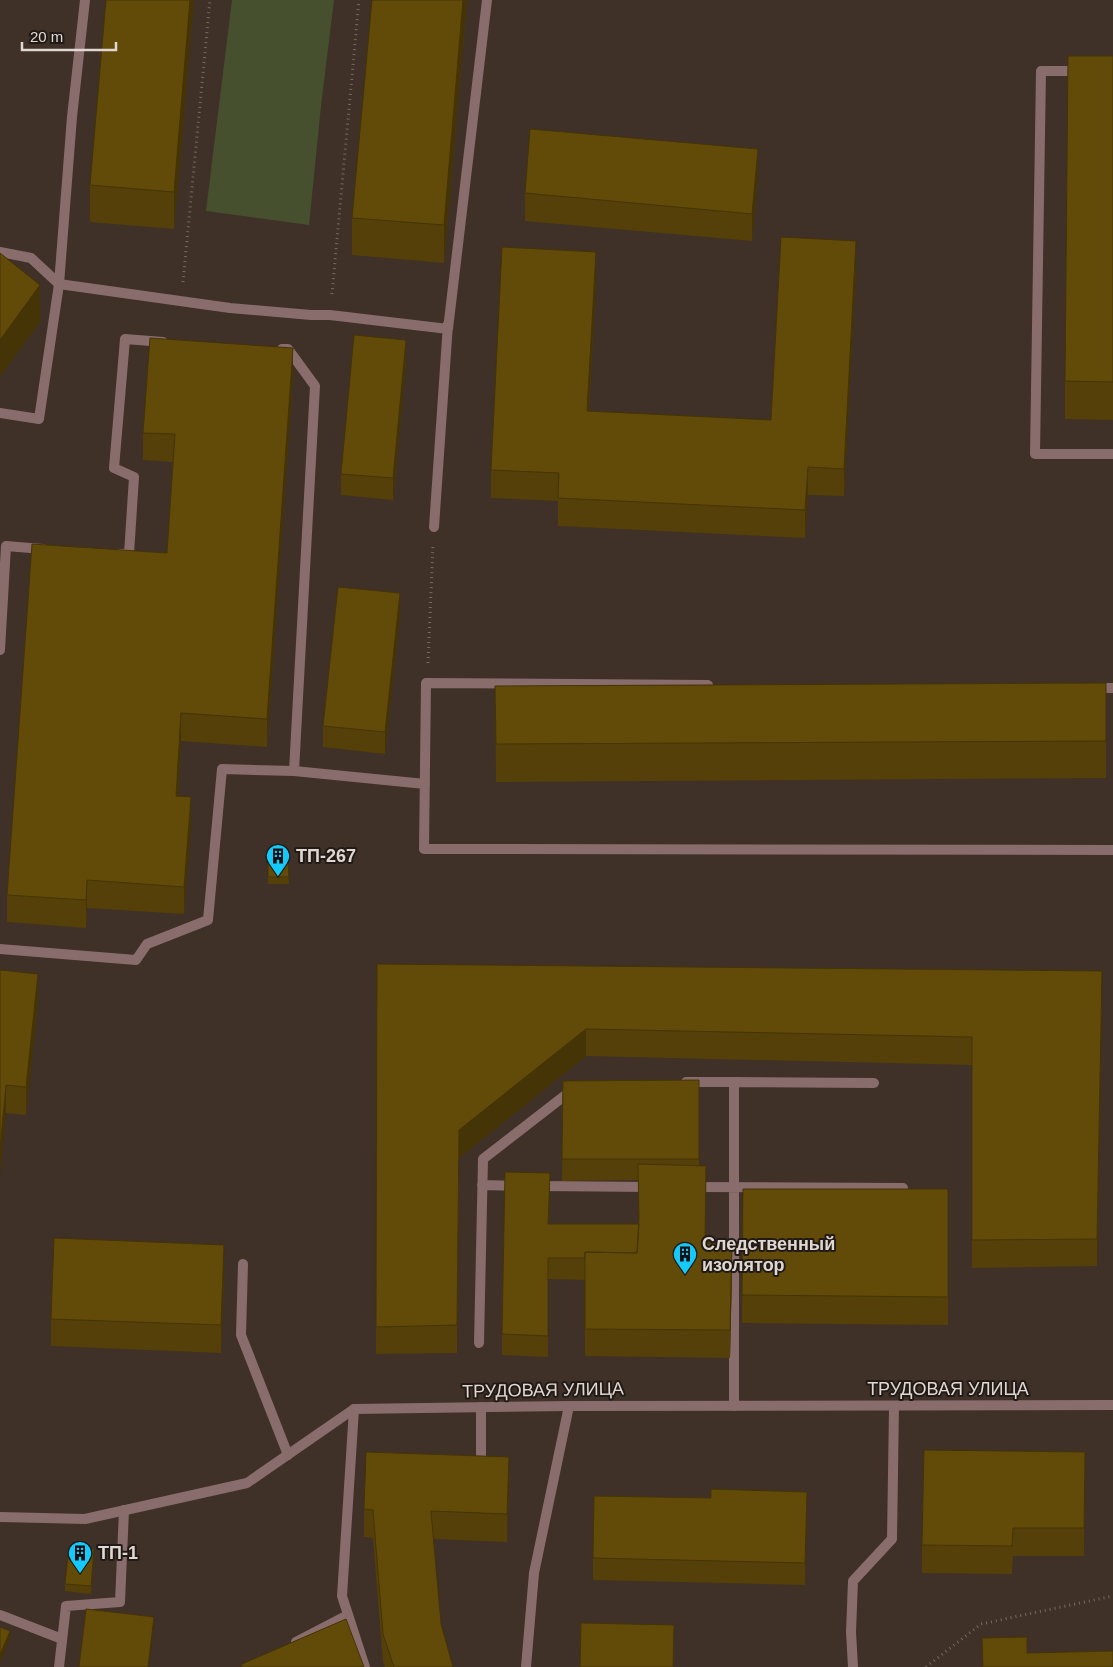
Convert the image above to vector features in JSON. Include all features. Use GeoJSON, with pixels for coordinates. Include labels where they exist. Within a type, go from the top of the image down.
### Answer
{"type":"FeatureCollection","features":[{"type":"Feature","properties":{"kind":"street"},"geometry":{"type":"LineString","coordinates":[[0,413],[39,419],[59,284],[72,117],[85,0]]}},
{"type":"Feature","properties":{"kind":"street"},"geometry":{"type":"LineString","coordinates":[[434,527],[448,324],[487,0]]}},
{"type":"Feature","properties":{"kind":"street"},"geometry":{"type":"LineString","coordinates":[[1095,71],[1041,70],[1035,454],[1113,454]]}},
{"type":"Feature","properties":{"kind":"street"},"geometry":{"type":"LineString","coordinates":[[0,252],[31,258],[59,284],[181,302],[311,315],[330,315],[448,329],[448,324]]}},
{"type":"Feature","properties":{"kind":"street"},"geometry":{"type":"LineString","coordinates":[[110,553],[129,554],[134,477],[114,468],[125,339],[173,342]]}},
{"type":"Feature","properties":{"kind":"street"},"geometry":{"type":"LineString","coordinates":[[269,348],[288,349],[315,386],[294,771]]}},
{"type":"Feature","properties":{"kind":"street"},"geometry":{"type":"LineString","coordinates":[[0,650],[6,546],[53,549]]}},
{"type":"Feature","properties":{"kind":"street"},"geometry":{"type":"LineString","coordinates":[[715,685],[426,683],[424,849],[1113,850]]}},
{"type":"Feature","properties":{"kind":"street"},"geometry":{"type":"LineString","coordinates":[[1083,688],[1113,688]]}},
{"type":"Feature","properties":{"kind":"street"},"geometry":{"type":"LineString","coordinates":[[0,949],[136,960],[147,944],[208,920],[222,769],[294,771],[425,784]]}},
{"type":"Feature","properties":{"kind":"street"},"geometry":{"type":"LineString","coordinates":[[479,1343],[483,1159],[583,1082]]}},
{"type":"Feature","properties":{"kind":"street"},"geometry":{"type":"LineString","coordinates":[[678,1082],[874,1083]]}},
{"type":"Feature","properties":{"kind":"street"},"geometry":{"type":"LineString","coordinates":[[734,1082],[734,1406]]}},
{"type":"Feature","properties":{"kind":"street"},"geometry":{"type":"LineString","coordinates":[[482,1185],[657,1187]]}},
{"type":"Feature","properties":{"kind":"street"},"geometry":{"type":"LineString","coordinates":[[686,1187],[903,1188]]}},
{"type":"Feature","properties":{"kind":"street"},"geometry":{"type":"LineString","coordinates":[[243,1264],[241,1335],[288,1455]]}},
{"type":"Feature","properties":{"kind":"street","name":"ТРУДОВАЯ УЛИЦА"},"geometry":{"type":"LineString","coordinates":[[354,1409],[569,1406],[1113,1405]]}},
{"type":"Feature","properties":{"kind":"street"},"geometry":{"type":"LineString","coordinates":[[526,1667],[534,1573],[569,1406]]}},
{"type":"Feature","properties":{"kind":"street"},"geometry":{"type":"LineString","coordinates":[[853,1667],[851,1632],[853,1581],[892,1539],[894,1406]]}},
{"type":"Feature","properties":{"kind":"street"},"geometry":{"type":"LineString","coordinates":[[471,1468],[481,1468],[480,1407]]}},
{"type":"Feature","properties":{"kind":"street"},"geometry":{"type":"LineString","coordinates":[[0,1517],[86,1518],[247,1483],[354,1409]]}},
{"type":"Feature","properties":{"kind":"street"},"geometry":{"type":"LineString","coordinates":[[354,1409],[342,1596],[365,1667]]}},
{"type":"Feature","properties":{"kind":"street"},"geometry":{"type":"LineString","coordinates":[[59,1667],[66,1606],[120,1602],[124,1510]]}},
{"type":"Feature","properties":{"kind":"street"},"geometry":{"type":"LineString","coordinates":[[0,1615],[62,1639]]}},
{"type":"Feature","properties":{"kind":"street"},"geometry":{"type":"LineString","coordinates":[[288,1645],[348,1615]]}},
{"type":"Feature","properties":{"kind":"path"},"geometry":{"type":"LineString","coordinates":[[181,302],[210,0]]}},
{"type":"Feature","properties":{"kind":"path"},"geometry":{"type":"LineString","coordinates":[[330,315],[359,0]]}},
{"type":"Feature","properties":{"kind":"path"},"geometry":{"type":"LineString","coordinates":[[426,683],[434,527]]}},
{"type":"Feature","properties":{"kind":"path"},"geometry":{"type":"LineString","coordinates":[[926,1667],[981,1624],[1113,1596]]}},
{"type":"Feature","properties":{"kind":"green space"},"geometry":{"type":"Polygon","coordinates":[[[232,0],[334,0],[309,225],[206,211],[232,0]]]}},
{"type":"Feature","properties":{"kind":"building"},"geometry":{"type":"Polygon","coordinates":[[[106,0],[190,0],[174,192],[90,185],[106,0]]]}},
{"type":"Feature","properties":{"kind":"building"},"geometry":{"type":"Polygon","coordinates":[[[372,0],[463,0],[444,225],[352,218],[372,0]]]}},
{"type":"Feature","properties":{"kind":"building"},"geometry":{"type":"Polygon","coordinates":[[[1068,56],[1113,56],[1113,382],[1065,381],[1068,56]]]}},
{"type":"Feature","properties":{"kind":"building"},"geometry":{"type":"Polygon","coordinates":[[[530,129],[758,149],[752,214],[525,193],[530,129]]]}},
{"type":"Feature","properties":{"kind":"building"},"geometry":{"type":"Polygon","coordinates":[[[781,237],[856,241],[844,469],[808,467],[805,510],[558,498],[559,473],[491,470],[502,247],[596,252],[587,411],[771,420],[781,237]]]}},
{"type":"Feature","properties":{"kind":"building"},"geometry":{"type":"Polygon","coordinates":[[[0,253],[40,285],[0,340],[0,253]]]}},
{"type":"Feature","properties":{"kind":"building"},"geometry":{"type":"Polygon","coordinates":[[[354,335],[406,340],[393,478],[341,474],[354,335]]]}},
{"type":"Feature","properties":{"kind":"building"},"geometry":{"type":"Polygon","coordinates":[[[150,338],[293,348],[267,719],[181,713],[176,796],[191,797],[184,887],[87,880],[86,900],[7,895],[32,544],[167,553],[175,434],[143,433],[150,338]]]}},
{"type":"Feature","properties":{"kind":"building"},"geometry":{"type":"Polygon","coordinates":[[[338,587],[400,593],[385,732],[323,726],[338,587]]]}},
{"type":"Feature","properties":{"kind":"building"},"geometry":{"type":"Polygon","coordinates":[[[1106,683],[1106,741],[496,744],[495,686],[1106,683]]]}},
{"type":"Feature","properties":{"kind":"building"},"geometry":{"type":"Polygon","coordinates":[[[268,862],[288,862],[289,877],[268,877],[268,862]]]}},
{"type":"Feature","properties":{"kind":"building"},"geometry":{"type":"Polygon","coordinates":[[[377,964],[1102,971],[1097,1239],[972,1240],[972,1037],[586,1029],[459,1130],[457,1325],[376,1327],[377,964]]]}},
{"type":"Feature","properties":{"kind":"building"},"geometry":{"type":"Polygon","coordinates":[[[0,970],[38,974],[26,1087],[6,1085],[0,1149],[0,970]]]}},
{"type":"Feature","properties":{"kind":"building"},"geometry":{"type":"Polygon","coordinates":[[[699,1080],[699,1159],[562,1159],[563,1081],[699,1080]]]}},
{"type":"Feature","properties":{"kind":"building","name":"Следственный изолятор"},"geometry":{"type":"Polygon","coordinates":[[[638,1164],[706,1166],[705,1243],[732,1243],[730,1330],[585,1329],[585,1252],[637,1253],[639,1218],[638,1164]]]}},
{"type":"Feature","properties":{"kind":"building"},"geometry":{"type":"Polygon","coordinates":[[[505,1172],[550,1173],[548,1224],[639,1224],[637,1253],[585,1252],[585,1258],[548,1258],[548,1336],[502,1334],[505,1172]]]}},
{"type":"Feature","properties":{"kind":"building"},"geometry":{"type":"Polygon","coordinates":[[[743,1189],[948,1189],[948,1297],[742,1295],[743,1189]]]}},
{"type":"Feature","properties":{"kind":"building"},"geometry":{"type":"Polygon","coordinates":[[[54,1238],[224,1245],[221,1325],[51,1319],[54,1238]]]}},
{"type":"Feature","properties":{"kind":"building"},"geometry":{"type":"Polygon","coordinates":[[[924,1450],[1085,1452],[1084,1528],[1013,1528],[1012,1546],[922,1545],[924,1450]]]}},
{"type":"Feature","properties":{"kind":"building"},"geometry":{"type":"Polygon","coordinates":[[[366,1452],[509,1457],[507,1514],[431,1511],[441,1624],[453,1667],[394,1667],[383,1634],[373,1510],[364,1509],[366,1452]]]}},
{"type":"Feature","properties":{"kind":"building"},"geometry":{"type":"Polygon","coordinates":[[[711,1489],[807,1492],[805,1563],[593,1558],[594,1496],[711,1498],[711,1489]]]}},
{"type":"Feature","properties":{"kind":"building","name":"ТП-1"},"geometry":{"type":"Polygon","coordinates":[[[69,1546],[94,1549],[91,1586],[65,1584],[69,1546]]]}},
{"type":"Feature","properties":{"kind":"building"},"geometry":{"type":"Polygon","coordinates":[[[86,1609],[154,1617],[148,1667],[79,1667],[86,1609]]]}},
{"type":"Feature","properties":{"kind":"building"},"geometry":{"type":"Polygon","coordinates":[[[346,1619],[364,1667],[241,1667],[242,1664],[346,1619]]]}},
{"type":"Feature","properties":{"kind":"building"},"geometry":{"type":"Polygon","coordinates":[[[581,1623],[674,1625],[673,1667],[580,1667],[581,1623]]]}},
{"type":"Feature","properties":{"kind":"building"},"geometry":{"type":"Polygon","coordinates":[[[0,1627],[10,1631],[0,1655],[0,1627]]]}},
{"type":"Feature","properties":{"kind":"building"},"geometry":{"type":"Polygon","coordinates":[[[1027,1637],[1027,1653],[1113,1651],[1113,1667],[983,1667],[982,1638],[1027,1637]]]}},
{"type":"Feature","properties":{"kind":"place","name":"ТП-267"},"geometry":{"type":"Point","coordinates":[278,877]}},
{"type":"Feature","properties":{"kind":"place","name":"Следственный изолятор"},"geometry":{"type":"Point","coordinates":[685,1275]}},
{"type":"Feature","properties":{"kind":"place","name":"ТП-1"},"geometry":{"type":"Point","coordinates":[80,1574]}}]}
